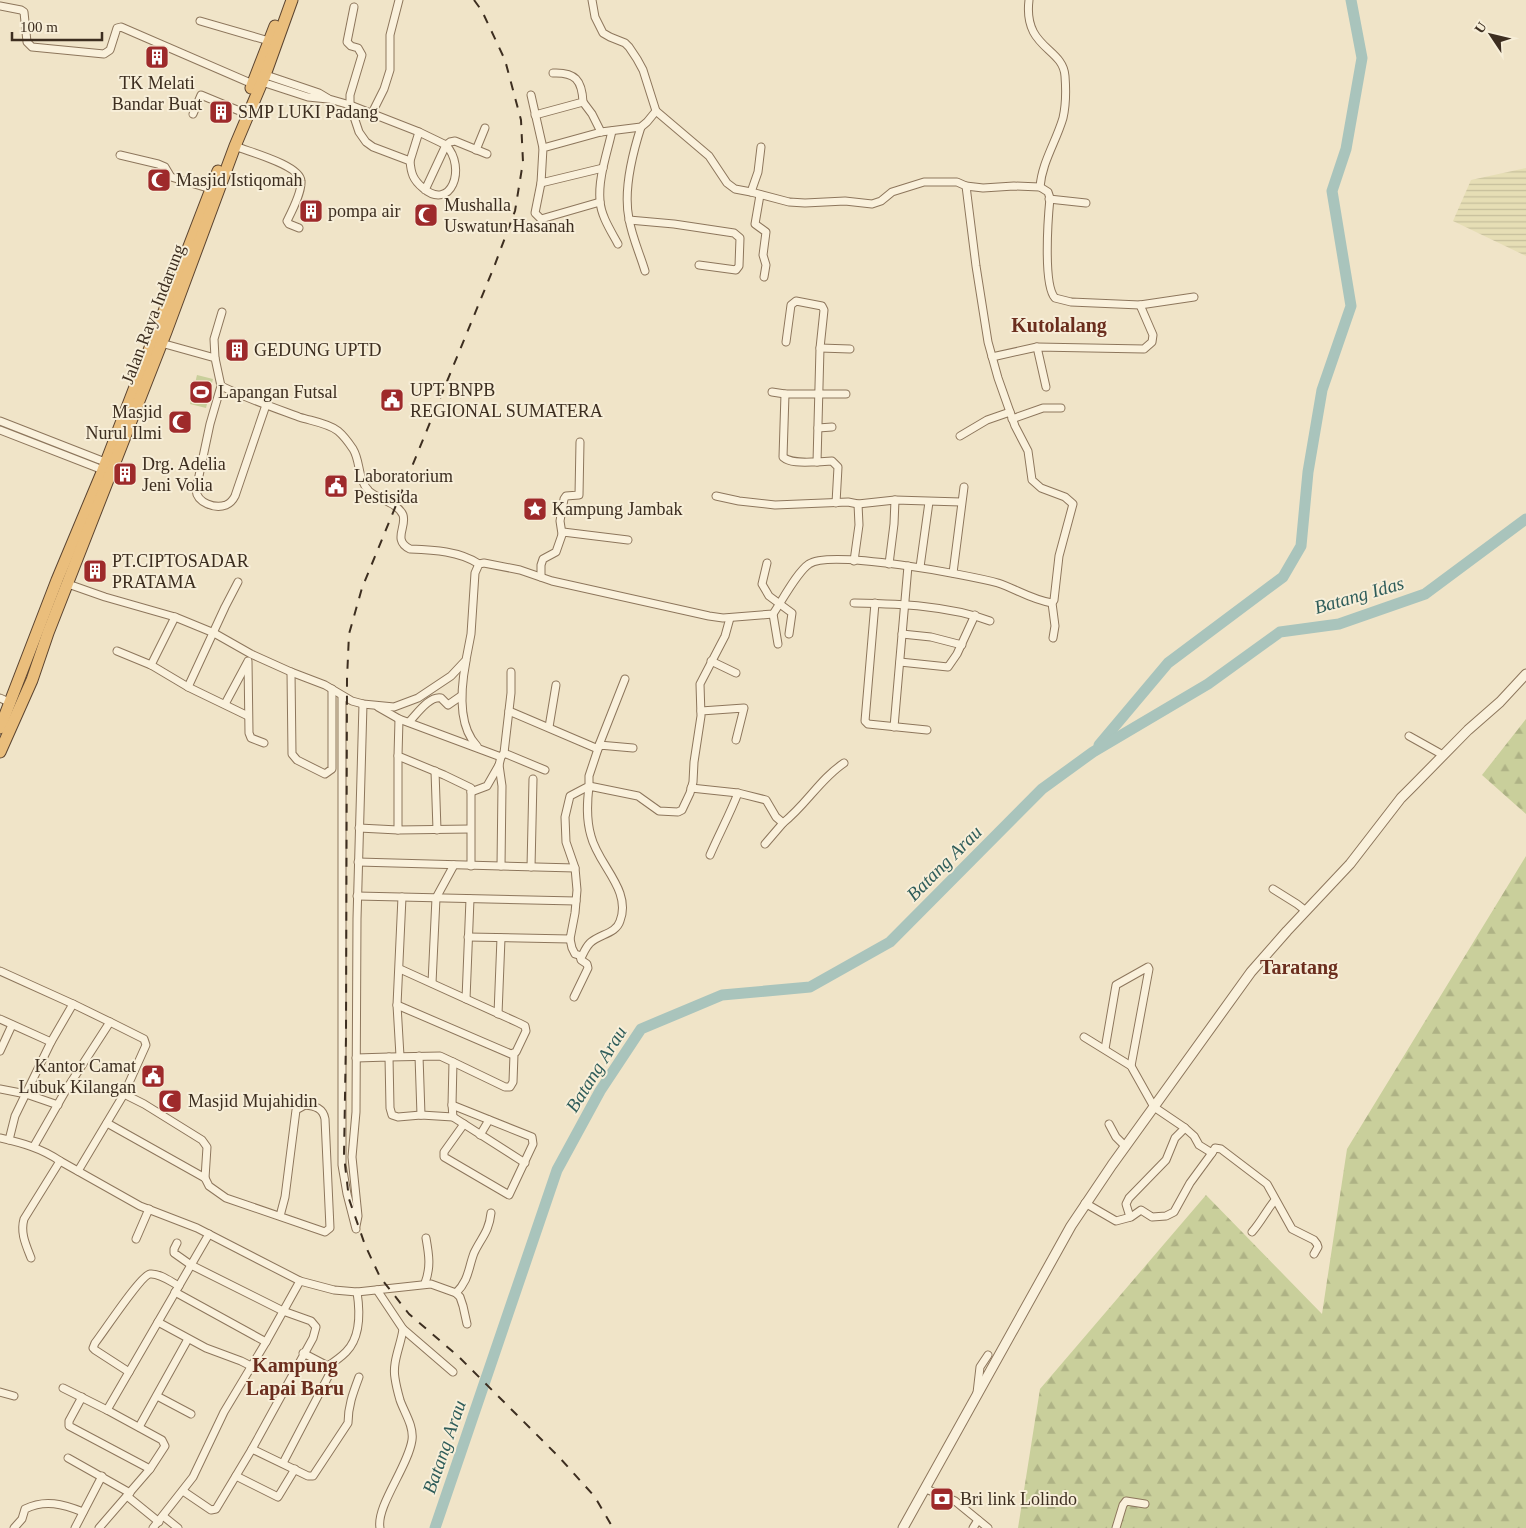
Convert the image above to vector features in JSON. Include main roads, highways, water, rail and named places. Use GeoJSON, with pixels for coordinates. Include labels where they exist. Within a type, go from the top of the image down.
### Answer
{"type":"FeatureCollection","features":[{"type":"Feature","properties":{"kind":"highway","name":"Jalan Raya Indarung"},"geometry":{"type":"LineString","coordinates":[[216,184],[235,146],[258,80],[269,41],[285,0]]}},
{"type":"Feature","properties":{"kind":"highway","name":"Jalan Raya Indarung"},"geometry":{"type":"LineString","coordinates":[[0,752],[32,680],[242,112],[258,80],[292,0]]}},
{"type":"Feature","properties":{"kind":"highway","name":"Jalan Raya Indarung"},"geometry":{"type":"LineString","coordinates":[[0,728],[5,700],[161,335]]}},
{"type":"Feature","properties":{"kind":"waterway"},"geometry":{"type":"LineString","coordinates":[[1099,745],[1168,663],[1283,577],[1301,546],[1308,472],[1322,390],[1351,306],[1332,191],[1346,149],[1362,58],[1351,0]]}},
{"type":"Feature","properties":{"kind":"waterway","name":"Batang Arau"},"geometry":{"type":"LineString","coordinates":[[435,1528],[557,1170],[600,1091],[641,1029],[722,995],[810,987],[890,942],[1042,789],[1093,752],[1208,684],[1280,632],[1339,624],[1425,594],[1526,519]]}},
{"type":"Feature","properties":{"kind":"railway"},"geometry":{"type":"LineString","coordinates":[[474,0],[482,11],[505,60],[521,120],[523,162],[515,211],[494,267],[362,588],[349,634],[347,679],[344,1156],[349,1199],[365,1245],[380,1277],[409,1314],[459,1357],[559,1457],[595,1497],[613,1528]]}},
{"type":"Feature","properties":{"kind":"place","name":"TK Melati Bandar Buat"},"geometry":{"type":"Point","coordinates":[157,57]}},
{"type":"Feature","properties":{"kind":"place","name":"SMP LUKI Padang"},"geometry":{"type":"Point","coordinates":[221,112]}},
{"type":"Feature","properties":{"kind":"place","name":"Masjid Istiqomah"},"geometry":{"type":"Point","coordinates":[159,180]}},
{"type":"Feature","properties":{"kind":"place","name":"pompa air"},"geometry":{"type":"Point","coordinates":[311,211]}},
{"type":"Feature","properties":{"kind":"place","name":"Mushalla Uswatun Hasanah"},"geometry":{"type":"Point","coordinates":[426,215]}},
{"type":"Feature","properties":{"kind":"place","name":"GEDUNG UPTD"},"geometry":{"type":"Point","coordinates":[237,350]}},
{"type":"Feature","properties":{"kind":"place","name":"Lapangan Futsal"},"geometry":{"type":"Point","coordinates":[201,392]}},
{"type":"Feature","properties":{"kind":"place","name":"UPT BNPB REGIONAL SUMATERA"},"geometry":{"type":"Point","coordinates":[392,400]}},
{"type":"Feature","properties":{"kind":"place","name":"Masjid Nurul Ilmi"},"geometry":{"type":"Point","coordinates":[180,422]}},
{"type":"Feature","properties":{"kind":"place","name":"Drg. Adelia Jeni Volia"},"geometry":{"type":"Point","coordinates":[125,474]}},
{"type":"Feature","properties":{"kind":"place","name":"Laboratorium Pestisida"},"geometry":{"type":"Point","coordinates":[336,486]}},
{"type":"Feature","properties":{"kind":"place","name":"Kampung Jambak"},"geometry":{"type":"Point","coordinates":[535,509]}},
{"type":"Feature","properties":{"kind":"place","name":"PT.CIPTOSADAR PRATAMA"},"geometry":{"type":"Point","coordinates":[95,571]}},
{"type":"Feature","properties":{"kind":"place","name":"Kantor Camat Lubuk Kilangan"},"geometry":{"type":"Point","coordinates":[153,1076]}},
{"type":"Feature","properties":{"kind":"place","name":"Masjid Mujahidin"},"geometry":{"type":"Point","coordinates":[170,1101]}},
{"type":"Feature","properties":{"kind":"place","name":"Bri link Lolindo"},"geometry":{"type":"Point","coordinates":[942,1499]}},
{"type":"Feature","properties":{"kind":"district","name":"Kutolalang"},"geometry":{"type":"Point","coordinates":[1059,325]}},
{"type":"Feature","properties":{"kind":"district","name":"Taratang"},"geometry":{"type":"Point","coordinates":[1299,967]}},
{"type":"Feature","properties":{"kind":"district","name":"Kampung Lapai Baru"},"geometry":{"type":"Point","coordinates":[295,1376]}},
{"type":"Feature","properties":{"kind":"water label","name":"Batang Idas"},"geometry":{"type":"Point","coordinates":[1359,595]}}]}
